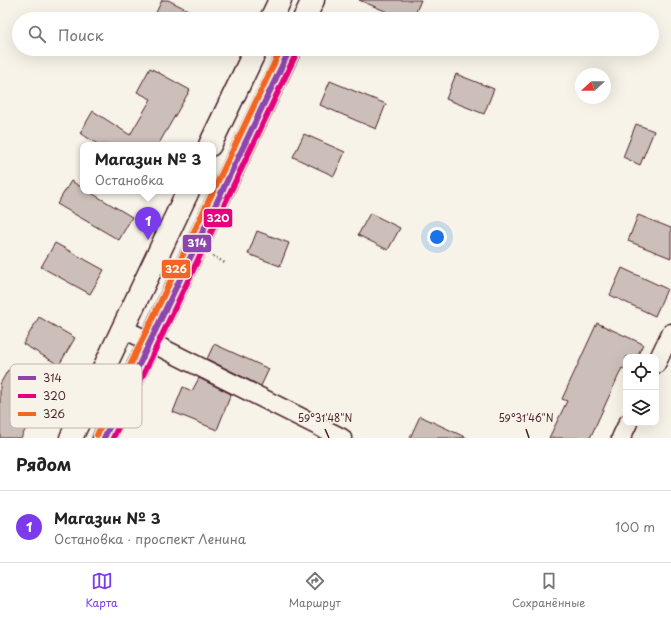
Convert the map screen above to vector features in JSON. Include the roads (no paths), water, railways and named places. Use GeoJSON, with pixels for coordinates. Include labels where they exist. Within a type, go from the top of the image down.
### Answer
{"type":"FeatureCollection","features":[{"type":"Feature","properties":{"kind":"main road"},"geometry":{"type":"LineString","coordinates":[[274,12],[280,0]]}},
{"type":"Feature","properties":{"kind":"main road"},"geometry":{"type":"LineString","coordinates":[[307,12],[313,0]]}},
{"type":"Feature","properties":{"kind":"main road"},"geometry":{"type":"LineString","coordinates":[[211,142],[253,56]]}},
{"type":"Feature","properties":{"kind":"main road"},"geometry":{"type":"LineString","coordinates":[[139,364],[287,56]]}},
{"type":"Feature","properties":{"kind":"main road"},"geometry":{"type":"LineString","coordinates":[[105,364],[187,194]]}},
{"type":"Feature","properties":{"kind":"main road"},"geometry":{"type":"LineString","coordinates":[[71,438],[76,428]]}},
{"type":"Feature","properties":{"kind":"main road"},"geometry":{"type":"LineString","coordinates":[[104,438],[109,428]]}},
{"type":"Feature","properties":{"kind":"street"},"geometry":{"type":"LineString","coordinates":[[122,328],[342,438]]}},
{"type":"Feature","properties":{"kind":"street"},"geometry":{"type":"LineString","coordinates":[[659,358],[671,333]]}},
{"type":"Feature","properties":{"kind":"street"},"geometry":{"type":"LineString","coordinates":[[621,438],[627,426]]}},
{"type":"Feature","properties":{"kind":"place","name":"Магазин № 3"},"geometry":{"type":"Point","coordinates":[148,240]}}]}
